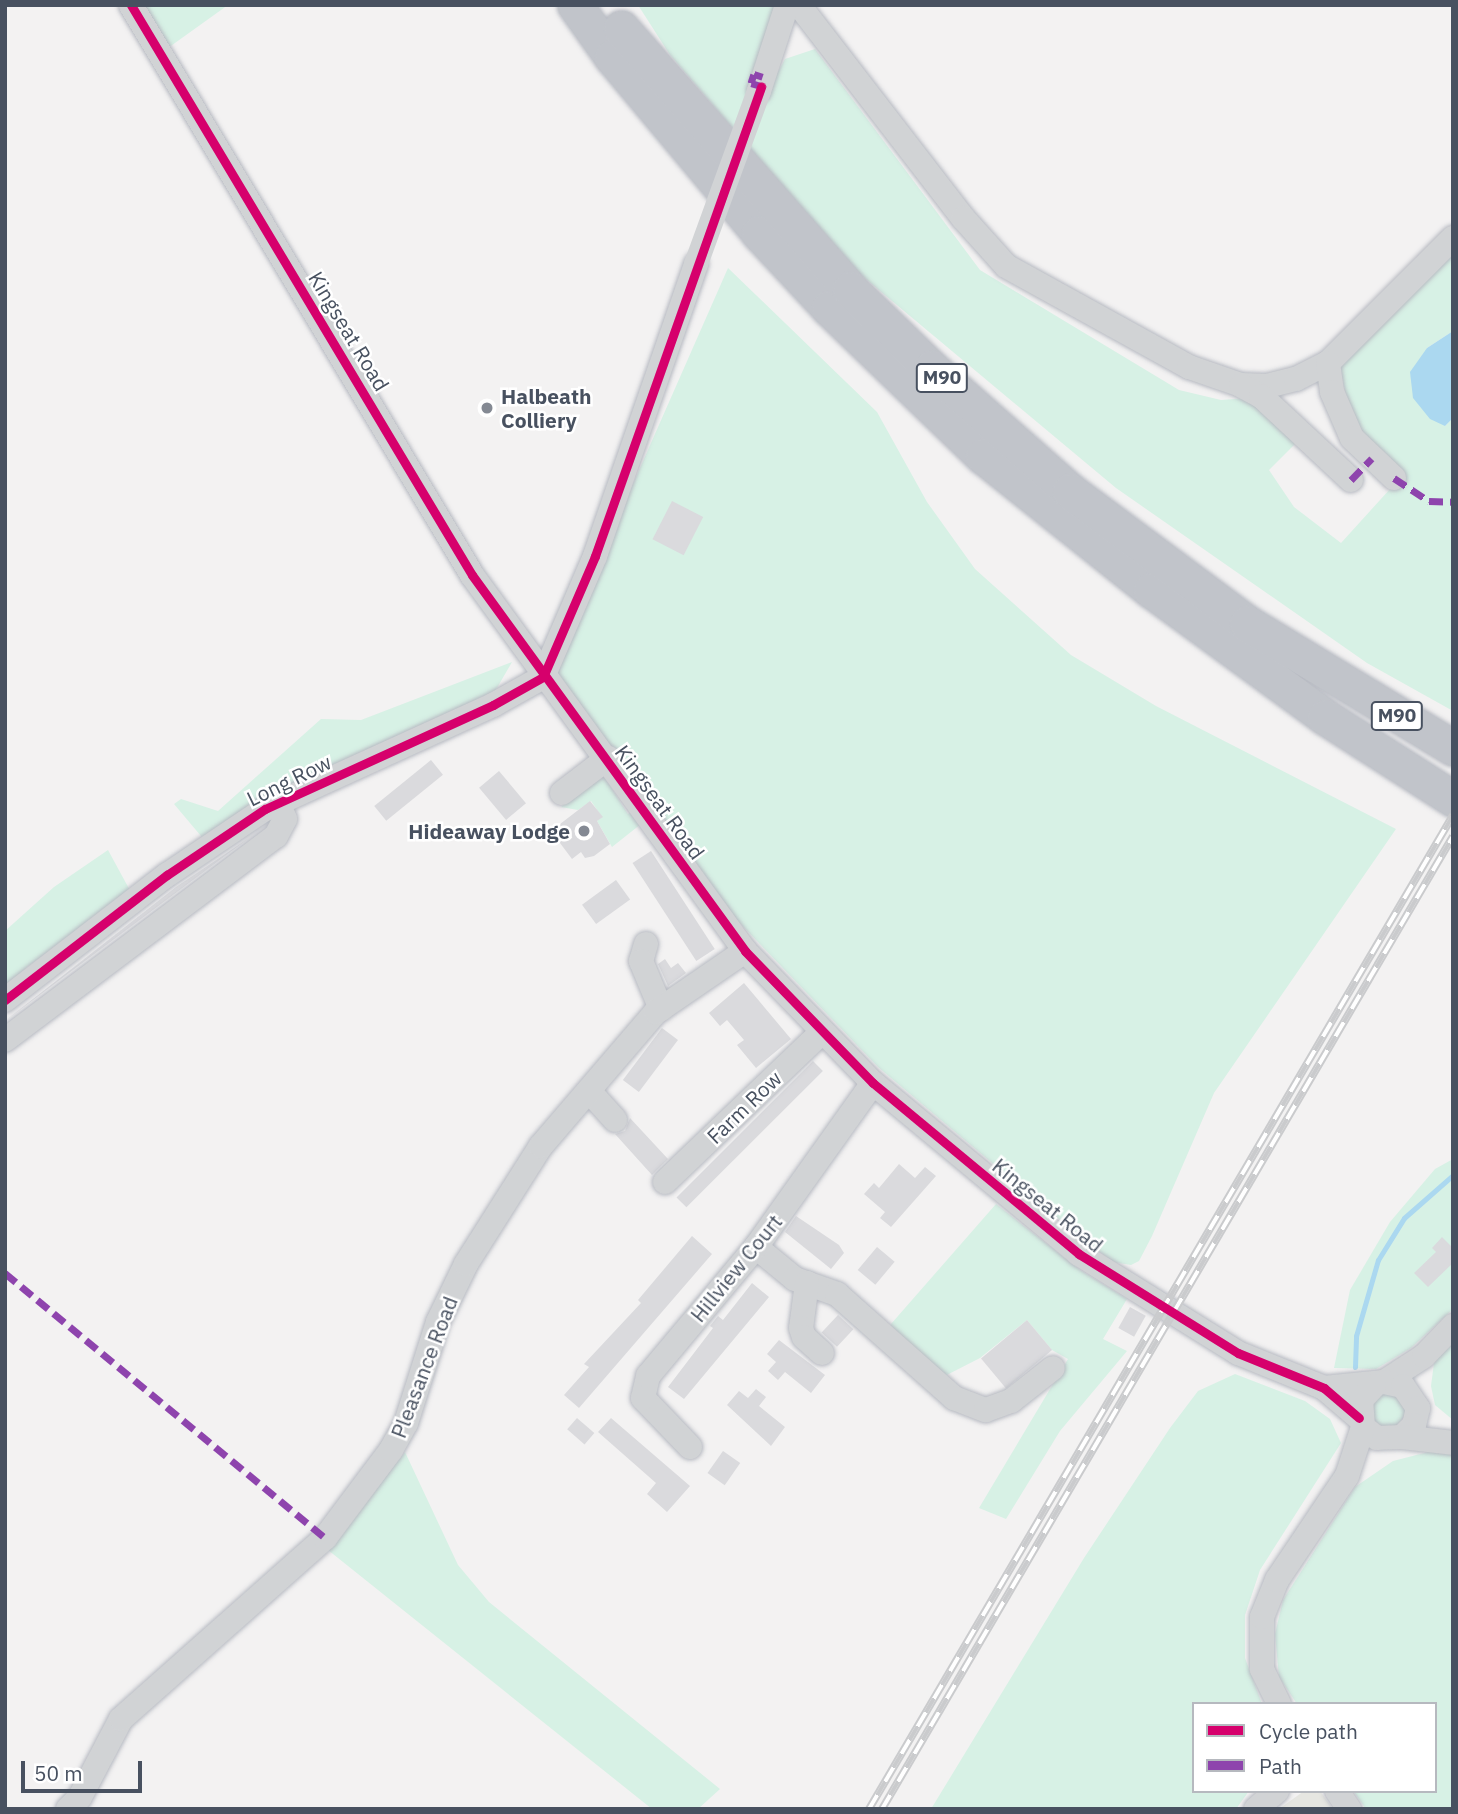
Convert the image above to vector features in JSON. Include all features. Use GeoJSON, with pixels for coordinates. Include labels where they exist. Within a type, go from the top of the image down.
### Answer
{"type":"FeatureCollection","features":[{"type":"Feature","properties":{"kind":"highway","name":"M90"},"geometry":{"type":"LineString","coordinates":[[575,5],[751,223],[829,308],[984,456],[1077,534],[1217,638],[1444,778]]}},
{"type":"Feature","properties":{"kind":"highway","name":"M90"},"geometry":{"type":"LineString","coordinates":[[605,5],[629,40],[778,212],[931,368],[1070,491],[1155,557],[1341,683],[1453,741]]}},
{"type":"Feature","properties":{"kind":"highway","name":"M90"},"geometry":{"type":"LineString","coordinates":[[1341,683],[1444,778]]}},
{"type":"Feature","properties":{"kind":"street","name":"Kingseat Road"},"geometry":{"type":"LineString","coordinates":[[131,5],[472,575],[543,677],[608,758],[745,951],[873,1083],[1107,1273],[1238,1353],[1324,1388],[1377,1438],[1453,1442]]}},
{"type":"Feature","properties":{"kind":"street"},"geometry":{"type":"LineString","coordinates":[[543,677],[595,555],[760,89],[787,5]]}},
{"type":"Feature","properties":{"kind":"street"},"geometry":{"type":"LineString","coordinates":[[799,5],[963,218],[1006,266],[1189,367],[1261,396],[1351,480]]}},
{"type":"Feature","properties":{"kind":"street"},"geometry":{"type":"LineString","coordinates":[[1241,386],[1267,386],[1296,379],[1328,363],[1453,239]]}},
{"type":"Feature","properties":{"kind":"street"},"geometry":{"type":"LineString","coordinates":[[1328,363],[1332,392],[1352,438],[1394,478]]}},
{"type":"Feature","properties":{"kind":"street","name":"Long Row"},"geometry":{"type":"LineString","coordinates":[[5,1000],[215,841],[278,803],[493,705],[543,677]]}},
{"type":"Feature","properties":{"kind":"street"},"geometry":{"type":"LineString","coordinates":[[562,793],[608,758]]}},
{"type":"Feature","properties":{"kind":"street"},"geometry":{"type":"LineString","coordinates":[[5,1040],[276,836],[285,819],[278,803]]}},
{"type":"Feature","properties":{"kind":"street"},"geometry":{"type":"LineString","coordinates":[[646,944],[641,961],[662,1009]]}},
{"type":"Feature","properties":{"kind":"street","name":"Pleasance Road"},"geometry":{"type":"LineString","coordinates":[[68,1809],[80,1797],[121,1719],[325,1538],[391,1450],[405,1423],[438,1322],[466,1264],[541,1146],[662,1009],[745,951]]}},
{"type":"Feature","properties":{"kind":"street","name":"Farm Row"},"geometry":{"type":"LineString","coordinates":[[665,1182],[822,1032]]}},
{"type":"Feature","properties":{"kind":"street","name":"Hillview Court"},"geometry":{"type":"LineString","coordinates":[[690,1447],[643,1398],[648,1376],[756,1247],[873,1083]]}},
{"type":"Feature","properties":{"kind":"street"},"geometry":{"type":"LineString","coordinates":[[584,1096],[615,1120]]}},
{"type":"Feature","properties":{"kind":"street"},"geometry":{"type":"LineString","coordinates":[[756,1247],[795,1279],[837,1294],[932,1383],[954,1398],[986,1409],[1012,1401],[1053,1368]]}},
{"type":"Feature","properties":{"kind":"street"},"geometry":{"type":"LineString","coordinates":[[807,1283],[801,1328],[804,1337],[822,1353]]}},
{"type":"Feature","properties":{"kind":"street"},"geometry":{"type":"LineString","coordinates":[[1278,1702],[1262,1669],[1262,1617],[1277,1580],[1347,1476],[1361,1422],[1361,1400],[1379,1384],[1424,1356],[1453,1326]]}},
{"type":"Feature","properties":{"kind":"street"},"geometry":{"type":"LineString","coordinates":[[1347,1476],[1414,1425],[1424,1356]]}},
{"type":"Feature","properties":{"kind":"street","name":"Kingseat Road"},"geometry":{"type":"LineString","coordinates":[[1324,1388],[1379,1384],[1403,1386],[1417,1405],[1453,1442]]}},
{"type":"Feature","properties":{"kind":"street"},"geometry":{"type":"LineString","coordinates":[[1256,1809],[1276,1793]]}},
{"type":"Feature","properties":{"kind":"street"},"geometry":{"type":"LineString","coordinates":[[1337,1793],[1349,1809]]}},
{"type":"Feature","properties":{"kind":"shaded area"},"geometry":{"type":"Polygon","coordinates":[[[1301,1793],[1321,1793],[1333,1809],[1279,1809],[1301,1793]]]}},
{"type":"Feature","properties":{"kind":"green space"},"geometry":{"type":"Polygon","coordinates":[[[131,5],[228,5],[161,53],[131,5]]]}},
{"type":"Feature","properties":{"kind":"green space"},"geometry":{"type":"Polygon","coordinates":[[[638,5],[776,5],[734,130],[670,55],[638,5]]]}},
{"type":"Feature","properties":{"kind":"green space"},"geometry":{"type":"Polygon","coordinates":[[[815,49],[980,270],[1179,390],[1221,400],[1249,398],[1298,441],[1269,470],[1294,507],[1341,543],[1400,478],[1353,430],[1339,362],[1453,248],[1453,331],[1427,348],[1445,426],[1453,418],[1453,711],[1367,663],[1116,488],[849,265],[749,148],[770,86],[785,59],[815,49]]]}},
{"type":"Feature","properties":{"kind":"green space"},"geometry":{"type":"Polygon","coordinates":[[[728,268],[877,412],[927,502],[975,569],[1071,655],[1156,706],[1396,829],[1214,1093],[1152,1236],[1139,1261],[1131,1265],[1113,1262],[1079,1236],[878,1067],[731,914],[555,672],[596,568],[728,268]]]}},
{"type":"Feature","properties":{"kind":"green space"},"geometry":{"type":"Polygon","coordinates":[[[512,662],[490,700],[206,842],[174,804],[181,799],[218,811],[321,719],[361,720],[512,662]]]}},
{"type":"Feature","properties":{"kind":"green space"},"geometry":{"type":"Polygon","coordinates":[[[603,775],[628,814],[631,812],[641,824],[612,847],[597,821],[602,817],[591,801],[578,810],[561,807],[603,775]]]}},
{"type":"Feature","properties":{"kind":"green space"},"geometry":{"type":"Polygon","coordinates":[[[108,850],[133,896],[28,966],[5,989],[5,931],[54,887],[108,850]]]}},
{"type":"Feature","properties":{"kind":"green space"},"geometry":{"type":"Polygon","coordinates":[[[1453,1159],[1453,1309],[1411,1348],[1376,1369],[1334,1368],[1350,1290],[1390,1222],[1435,1169],[1453,1159]]]}},
{"type":"Feature","properties":{"kind":"green space"},"geometry":{"type":"Polygon","coordinates":[[[996,1204],[1080,1270],[1127,1299],[1103,1339],[1127,1351],[1060,1431],[1006,1519],[979,1508],[1068,1359],[1052,1350],[1027,1320],[980,1358],[937,1380],[884,1332],[996,1204]]]}},
{"type":"Feature","properties":{"kind":"green space"},"geometry":{"type":"Polygon","coordinates":[[[1453,1341],[1453,1420],[1435,1405],[1431,1386],[1434,1363],[1453,1341]]]}},
{"type":"Feature","properties":{"kind":"green space"},"geometry":{"type":"Polygon","coordinates":[[[1235,1374],[1305,1401],[1330,1419],[1341,1443],[1260,1570],[1245,1615],[1245,1658],[1261,1702],[1192,1702],[1192,1793],[1248,1793],[1236,1809],[931,1809],[1084,1558],[1170,1428],[1198,1391],[1235,1374]]]}},
{"type":"Feature","properties":{"kind":"green space"},"geometry":{"type":"Polygon","coordinates":[[[1388,1393],[1400,1398],[1405,1410],[1400,1422],[1388,1427],[1376,1422],[1371,1410],[1376,1398],[1388,1393]]]}},
{"type":"Feature","properties":{"kind":"green space"},"geometry":{"type":"Polygon","coordinates":[[[1432,1451],[1453,1453],[1453,1809],[1366,1809],[1354,1793],[1437,1793],[1437,1702],[1296,1702],[1279,1677],[1275,1634],[1283,1600],[1355,1487],[1393,1461],[1432,1451]]]}},
{"type":"Feature","properties":{"kind":"green space"},"geometry":{"type":"Polygon","coordinates":[[[405,1452],[458,1565],[489,1602],[720,1789],[698,1809],[652,1809],[328,1550],[405,1452]]]}},
{"type":"Feature","properties":{"kind":"water"},"geometry":{"type":"Polygon","coordinates":[[[1453,331],[1453,418],[1445,426],[1430,419],[1413,398],[1410,372],[1427,348],[1453,331]]]}},
{"type":"Feature","properties":{"kind":"building"},"geometry":{"type":"Polygon","coordinates":[[[672,501],[703,517],[684,555],[652,539],[672,501]]]}},
{"type":"Feature","properties":{"kind":"building"},"geometry":{"type":"Polygon","coordinates":[[[431,760],[443,775],[386,821],[374,806],[431,760]]]}},
{"type":"Feature","properties":{"kind":"building"},"geometry":{"type":"Polygon","coordinates":[[[499,771],[526,803],[506,820],[479,788],[499,771]]]}},
{"type":"Feature","properties":{"kind":"building"},"geometry":{"type":"Polygon","coordinates":[[[590,801],[603,817],[597,821],[610,844],[594,856],[585,858],[581,852],[572,859],[551,831],[590,801]]]}},
{"type":"Feature","properties":{"kind":"building"},"geometry":{"type":"Polygon","coordinates":[[[249,838],[5,1021],[176,887],[249,838]]]}},
{"type":"Feature","properties":{"kind":"building"},"geometry":{"type":"Polygon","coordinates":[[[651,851],[715,949],[696,961],[633,863],[651,851]]]}},
{"type":"Feature","properties":{"kind":"building"},"geometry":{"type":"Polygon","coordinates":[[[616,880],[630,899],[596,924],[582,905],[616,880]]]}},
{"type":"Feature","properties":{"kind":"building"},"geometry":{"type":"Polygon","coordinates":[[[665,959],[671,968],[678,963],[686,973],[668,986],[658,964],[665,959]]]}},
{"type":"Feature","properties":{"kind":"building"},"geometry":{"type":"Polygon","coordinates":[[[744,983],[791,1039],[756,1068],[737,1045],[744,1040],[727,1020],[720,1026],[709,1013],[744,983]]]}},
{"type":"Feature","properties":{"kind":"building"},"geometry":{"type":"Polygon","coordinates":[[[662,1028],[678,1040],[639,1092],[623,1080],[662,1028]]]}},
{"type":"Feature","properties":{"kind":"building"},"geometry":{"type":"Polygon","coordinates":[[[813,1061],[823,1071],[686,1207],[677,1197],[813,1061]]]}},
{"type":"Feature","properties":{"kind":"building"},"geometry":{"type":"Polygon","coordinates":[[[630,1118],[668,1159],[652,1175],[615,1134],[625,1131],[630,1118]]]}},
{"type":"Feature","properties":{"kind":"building"},"geometry":{"type":"Polygon","coordinates":[[[899,1164],[915,1178],[925,1167],[936,1176],[891,1227],[880,1218],[885,1212],[864,1194],[874,1183],[879,1188],[899,1164]]]}},
{"type":"Feature","properties":{"kind":"building"},"geometry":{"type":"Polygon","coordinates":[[[796,1216],[839,1245],[844,1253],[831,1269],[785,1232],[796,1216]]]}},
{"type":"Feature","properties":{"kind":"building"},"geometry":{"type":"Polygon","coordinates":[[[692,1236],[712,1254],[579,1408],[564,1395],[589,1367],[584,1364],[641,1303],[638,1300],[692,1236]]]}},
{"type":"Feature","properties":{"kind":"building"},"geometry":{"type":"Polygon","coordinates":[[[1442,1237],[1453,1248],[1453,1263],[1428,1287],[1414,1273],[1436,1252],[1432,1248],[1442,1237]]]}},
{"type":"Feature","properties":{"kind":"building"},"geometry":{"type":"Polygon","coordinates":[[[877,1247],[895,1262],[875,1285],[858,1270],[877,1247]]]}},
{"type":"Feature","properties":{"kind":"building"},"geometry":{"type":"Polygon","coordinates":[[[752,1283],[769,1297],[684,1399],[668,1387],[713,1328],[710,1326],[718,1316],[723,1320],[752,1283]]]}},
{"type":"Feature","properties":{"kind":"building"},"geometry":{"type":"Polygon","coordinates":[[[1130,1307],[1146,1316],[1134,1337],[1118,1328],[1130,1307]]]}},
{"type":"Feature","properties":{"kind":"building"},"geometry":{"type":"Polygon","coordinates":[[[838,1315],[853,1329],[837,1347],[822,1333],[838,1315]]]}},
{"type":"Feature","properties":{"kind":"building"},"geometry":{"type":"Polygon","coordinates":[[[1027,1320],[1052,1350],[1006,1388],[981,1359],[1027,1320]]]}},
{"type":"Feature","properties":{"kind":"building"},"geometry":{"type":"Polygon","coordinates":[[[779,1340],[825,1375],[811,1393],[785,1372],[778,1380],[768,1371],[776,1362],[767,1354],[779,1340]]]}},
{"type":"Feature","properties":{"kind":"building"},"geometry":{"type":"Polygon","coordinates":[[[756,1389],[766,1397],[759,1406],[785,1427],[771,1446],[727,1405],[739,1391],[748,1398],[756,1389]]]}},
{"type":"Feature","properties":{"kind":"building"},"geometry":{"type":"Polygon","coordinates":[[[577,1418],[594,1433],[585,1444],[567,1429],[577,1418]]]}},
{"type":"Feature","properties":{"kind":"building"},"geometry":{"type":"Polygon","coordinates":[[[611,1418],[690,1486],[667,1512],[647,1494],[656,1483],[598,1432],[611,1418]]]}},
{"type":"Feature","properties":{"kind":"building"},"geometry":{"type":"Polygon","coordinates":[[[723,1451],[740,1463],[725,1485],[708,1473],[723,1451]]]}},
{"type":"Feature","properties":{"kind":"waterway"},"geometry":{"type":"LineString","coordinates":[[1355,1367],[1356,1336],[1378,1260],[1404,1218],[1453,1175]]}},
{"type":"Feature","properties":{"kind":"railway"},"geometry":{"type":"LineString","coordinates":[[869,1809],[1453,815]]}},
{"type":"Feature","properties":{"kind":"railway"},"geometry":{"type":"LineString","coordinates":[[882,1809],[1453,836]]}},
{"type":"Feature","properties":{"kind":"marked path"},"geometry":{"type":"LineString","coordinates":[[761,86],[751,83],[754,74],[763,77]]}},
{"type":"Feature","properties":{"kind":"marked path"},"geometry":{"type":"LineString","coordinates":[[1351,480],[1372,458]]}},
{"type":"Feature","properties":{"kind":"marked path"},"geometry":{"type":"LineString","coordinates":[[1394,478],[1429,501],[1453,502]]}},
{"type":"Feature","properties":{"kind":"marked path"},"geometry":{"type":"LineString","coordinates":[[5,1273],[325,1538]]}},
{"type":"Feature","properties":{"kind":"cycle path"},"geometry":{"type":"LineString","coordinates":[[131,5],[472,575],[745,951],[873,1083],[1079,1254],[1238,1353],[1324,1388],[1359,1418]]}},
{"type":"Feature","properties":{"kind":"cycle path"},"geometry":{"type":"LineString","coordinates":[[5,1000],[167,875],[265,809],[493,705],[543,677],[595,556],[761,86]]}},
{"type":"Feature","properties":{"kind":"place","name":"Halbeath Colliery"},"geometry":{"type":"Point","coordinates":[487,408]}},
{"type":"Feature","properties":{"kind":"place","name":"Hideaway Lodge"},"geometry":{"type":"Point","coordinates":[584,831]}}]}
